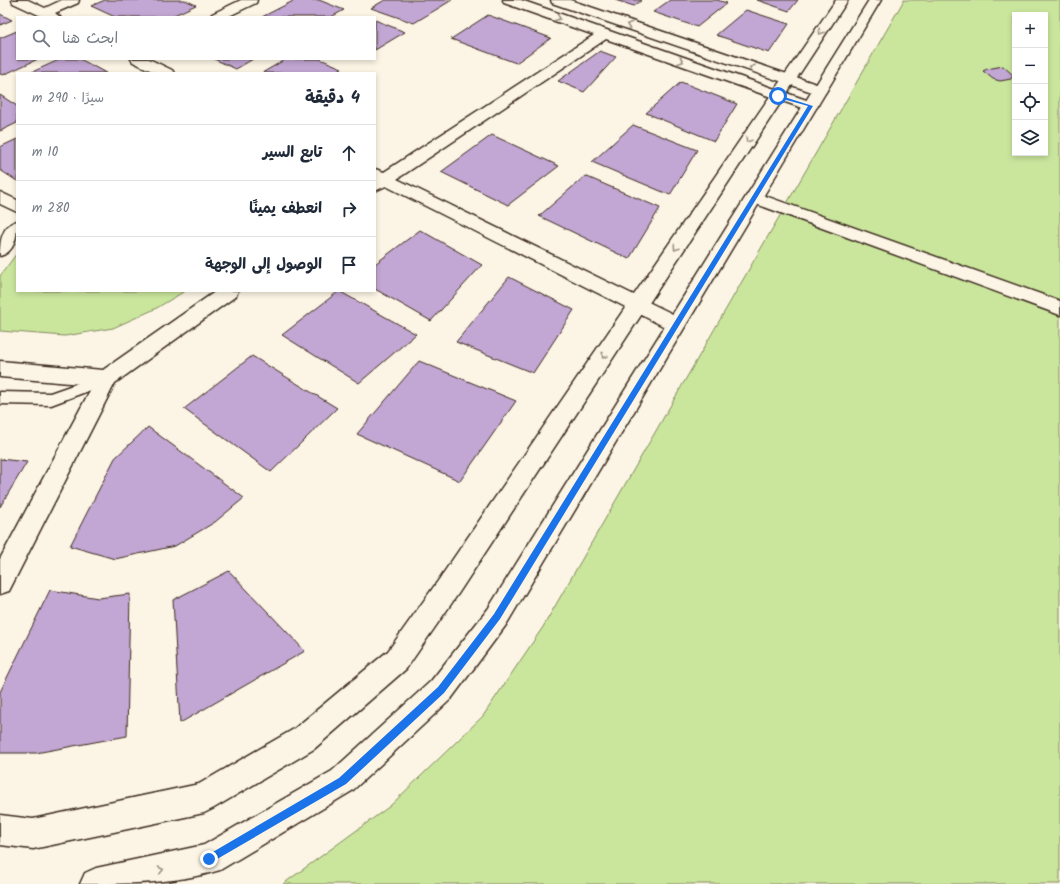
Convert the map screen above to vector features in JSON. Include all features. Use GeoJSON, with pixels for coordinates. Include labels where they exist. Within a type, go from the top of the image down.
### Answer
{"type":"FeatureCollection","features":[{"type":"Feature","properties":{"kind":"street"},"geometry":{"type":"LineString","coordinates":[[18,0],[49,15],[74,0]]}},
{"type":"Feature","properties":{"kind":"street"},"geometry":{"type":"LineString","coordinates":[[219,16],[251,0]]}},
{"type":"Feature","properties":{"kind":"street"},"geometry":{"type":"LineString","coordinates":[[509,0],[604,34],[815,98]]}},
{"type":"Feature","properties":{"kind":"street"},"geometry":{"type":"LineString","coordinates":[[557,0],[783,88]]}},
{"type":"Feature","properties":{"kind":"street"},"geometry":{"type":"LineString","coordinates":[[0,830],[33,834],[204,798],[304,739],[397,660],[449,586],[842,0]]}},
{"type":"Feature","properties":{"kind":"street"},"geometry":{"type":"LineString","coordinates":[[96,884],[209,859],[342,781],[441,690],[497,617],[754,196],[876,0]]}},
{"type":"Feature","properties":{"kind":"street"},"geometry":{"type":"LineString","coordinates":[[378,180],[604,34]]}},
{"type":"Feature","properties":{"kind":"street"},"geometry":{"type":"LineString","coordinates":[[140,60],[165,72]]}},
{"type":"Feature","properties":{"kind":"street"},"geometry":{"type":"LineString","coordinates":[[378,180],[676,324]]}},
{"type":"Feature","properties":{"kind":"street"},"geometry":{"type":"LineString","coordinates":[[754,196],[1060,308]]}},
{"type":"Feature","properties":{"kind":"street"},"geometry":{"type":"LineString","coordinates":[[0,197],[16,206]]}},
{"type":"Feature","properties":{"kind":"street"},"geometry":{"type":"LineString","coordinates":[[0,250],[16,228]]}},
{"type":"Feature","properties":{"kind":"street"},"geometry":{"type":"LineString","coordinates":[[0,583],[107,378],[228,292]]}},
{"type":"Feature","properties":{"kind":"street"},"geometry":{"type":"LineString","coordinates":[[0,369],[107,378]]}},
{"type":"Feature","properties":{"kind":"lane"},"geometry":{"type":"LineString","coordinates":[[0,398],[51,399],[107,378]]}},
{"type":"Feature","properties":{"kind":"green space"},"geometry":{"type":"Polygon","coordinates":[[[904,0],[1060,0],[1060,884],[283,884],[390,806],[483,716],[543,627],[904,0]]]}},
{"type":"Feature","properties":{"kind":"green space"},"geometry":{"type":"Polygon","coordinates":[[[16,254],[16,292],[183,292],[155,309],[113,328],[65,336],[0,331],[0,276],[16,254]]]}},
{"type":"Feature","properties":{"kind":"building"},"geometry":{"type":"Polygon","coordinates":[[[105,0],[185,0],[196,5],[172,16],[113,16],[91,6],[105,0]]]}},
{"type":"Feature","properties":{"kind":"building"},"geometry":{"type":"Polygon","coordinates":[[[295,0],[319,0],[344,10],[333,16],[264,16],[295,0]]]}},
{"type":"Feature","properties":{"kind":"building"},"geometry":{"type":"Polygon","coordinates":[[[385,0],[452,0],[414,23],[371,8],[385,0]]]}},
{"type":"Feature","properties":{"kind":"building"},"geometry":{"type":"Polygon","coordinates":[[[615,0],[642,0],[634,6],[615,0]]]}},
{"type":"Feature","properties":{"kind":"building"},"geometry":{"type":"Polygon","coordinates":[[[670,0],[717,0],[727,3],[697,27],[653,12],[670,0]]]}},
{"type":"Feature","properties":{"kind":"building"},"geometry":{"type":"Polygon","coordinates":[[[757,0],[798,0],[789,11],[757,0]]]}},
{"type":"Feature","properties":{"kind":"building"},"geometry":{"type":"Polygon","coordinates":[[[746,10],[789,24],[769,53],[716,35],[746,10]]]}},
{"type":"Feature","properties":{"kind":"building"},"geometry":{"type":"Polygon","coordinates":[[[0,14],[12,20],[0,25],[0,14]]]}},
{"type":"Feature","properties":{"kind":"building"},"geometry":{"type":"Polygon","coordinates":[[[488,15],[551,38],[516,63],[451,39],[488,15]]]}},
{"type":"Feature","properties":{"kind":"building"},"geometry":{"type":"Polygon","coordinates":[[[376,20],[405,32],[376,49],[376,20]]]}},
{"type":"Feature","properties":{"kind":"building"},"geometry":{"type":"Polygon","coordinates":[[[16,31],[16,60],[36,60],[3,75],[0,74],[0,38],[16,31]]]}},
{"type":"Feature","properties":{"kind":"building"},"geometry":{"type":"Polygon","coordinates":[[[600,51],[616,57],[584,92],[558,81],[600,51]]]}},
{"type":"Feature","properties":{"kind":"building"},"geometry":{"type":"Polygon","coordinates":[[[59,60],[82,60],[104,72],[32,72],[59,60]]]}},
{"type":"Feature","properties":{"kind":"building"},"geometry":{"type":"Polygon","coordinates":[[[216,60],[251,60],[236,69],[216,60]]]}},
{"type":"Feature","properties":{"kind":"building"},"geometry":{"type":"Polygon","coordinates":[[[284,60],[322,60],[342,68],[335,72],[264,72],[284,60]]]}},
{"type":"Feature","properties":{"kind":"building"},"geometry":{"type":"Polygon","coordinates":[[[1003,66],[1012,74],[1012,77],[1011,79],[1000,81],[993,79],[983,71],[1003,66]]]}},
{"type":"Feature","properties":{"kind":"building"},"geometry":{"type":"Polygon","coordinates":[[[681,82],[737,104],[714,141],[646,113],[681,82]]]}},
{"type":"Feature","properties":{"kind":"building"},"geometry":{"type":"Polygon","coordinates":[[[0,95],[16,105],[16,123],[0,131],[0,95]]]}},
{"type":"Feature","properties":{"kind":"building"},"geometry":{"type":"Polygon","coordinates":[[[633,125],[697,150],[670,195],[592,162],[633,125]]]}},
{"type":"Feature","properties":{"kind":"building"},"geometry":{"type":"Polygon","coordinates":[[[492,135],[559,166],[508,205],[441,172],[492,135]]]}},
{"type":"Feature","properties":{"kind":"building"},"geometry":{"type":"Polygon","coordinates":[[[16,139],[16,180],[0,170],[0,147],[16,139]]]}},
{"type":"Feature","properties":{"kind":"building"},"geometry":{"type":"Polygon","coordinates":[[[585,176],[660,208],[629,259],[539,216],[585,176]]]}},
{"type":"Feature","properties":{"kind":"building"},"geometry":{"type":"Polygon","coordinates":[[[420,230],[482,265],[431,321],[376,290],[376,263],[420,230]]]}},
{"type":"Feature","properties":{"kind":"building"},"geometry":{"type":"Polygon","coordinates":[[[509,277],[574,310],[533,373],[456,342],[509,277]]]}},
{"type":"Feature","properties":{"kind":"building"},"geometry":{"type":"Polygon","coordinates":[[[338,292],[341,292],[416,334],[359,383],[282,335],[338,292]]]}},
{"type":"Feature","properties":{"kind":"building"},"geometry":{"type":"Polygon","coordinates":[[[252,356],[337,408],[271,472],[184,409],[252,356]]]}},
{"type":"Feature","properties":{"kind":"building"},"geometry":{"type":"Polygon","coordinates":[[[419,361],[516,401],[460,481],[357,434],[419,361]]]}},
{"type":"Feature","properties":{"kind":"building"},"geometry":{"type":"Polygon","coordinates":[[[148,427],[244,498],[215,522],[175,546],[115,559],[70,546],[115,458],[148,427]]]}},
{"type":"Feature","properties":{"kind":"building"},"geometry":{"type":"Polygon","coordinates":[[[0,459],[27,462],[0,507],[0,459]]]}},
{"type":"Feature","properties":{"kind":"building"},"geometry":{"type":"Polygon","coordinates":[[[229,571],[305,651],[180,723],[173,600],[229,571]]]}},
{"type":"Feature","properties":{"kind":"building"},"geometry":{"type":"Polygon","coordinates":[[[50,590],[98,598],[130,594],[127,736],[36,753],[0,753],[0,692],[50,590]]]}},
{"type":"Feature","properties":{"kind":"route"},"geometry":{"type":"LineString","coordinates":[[209,859],[342,781],[441,690],[497,617],[810,106],[778,96]]}}]}
